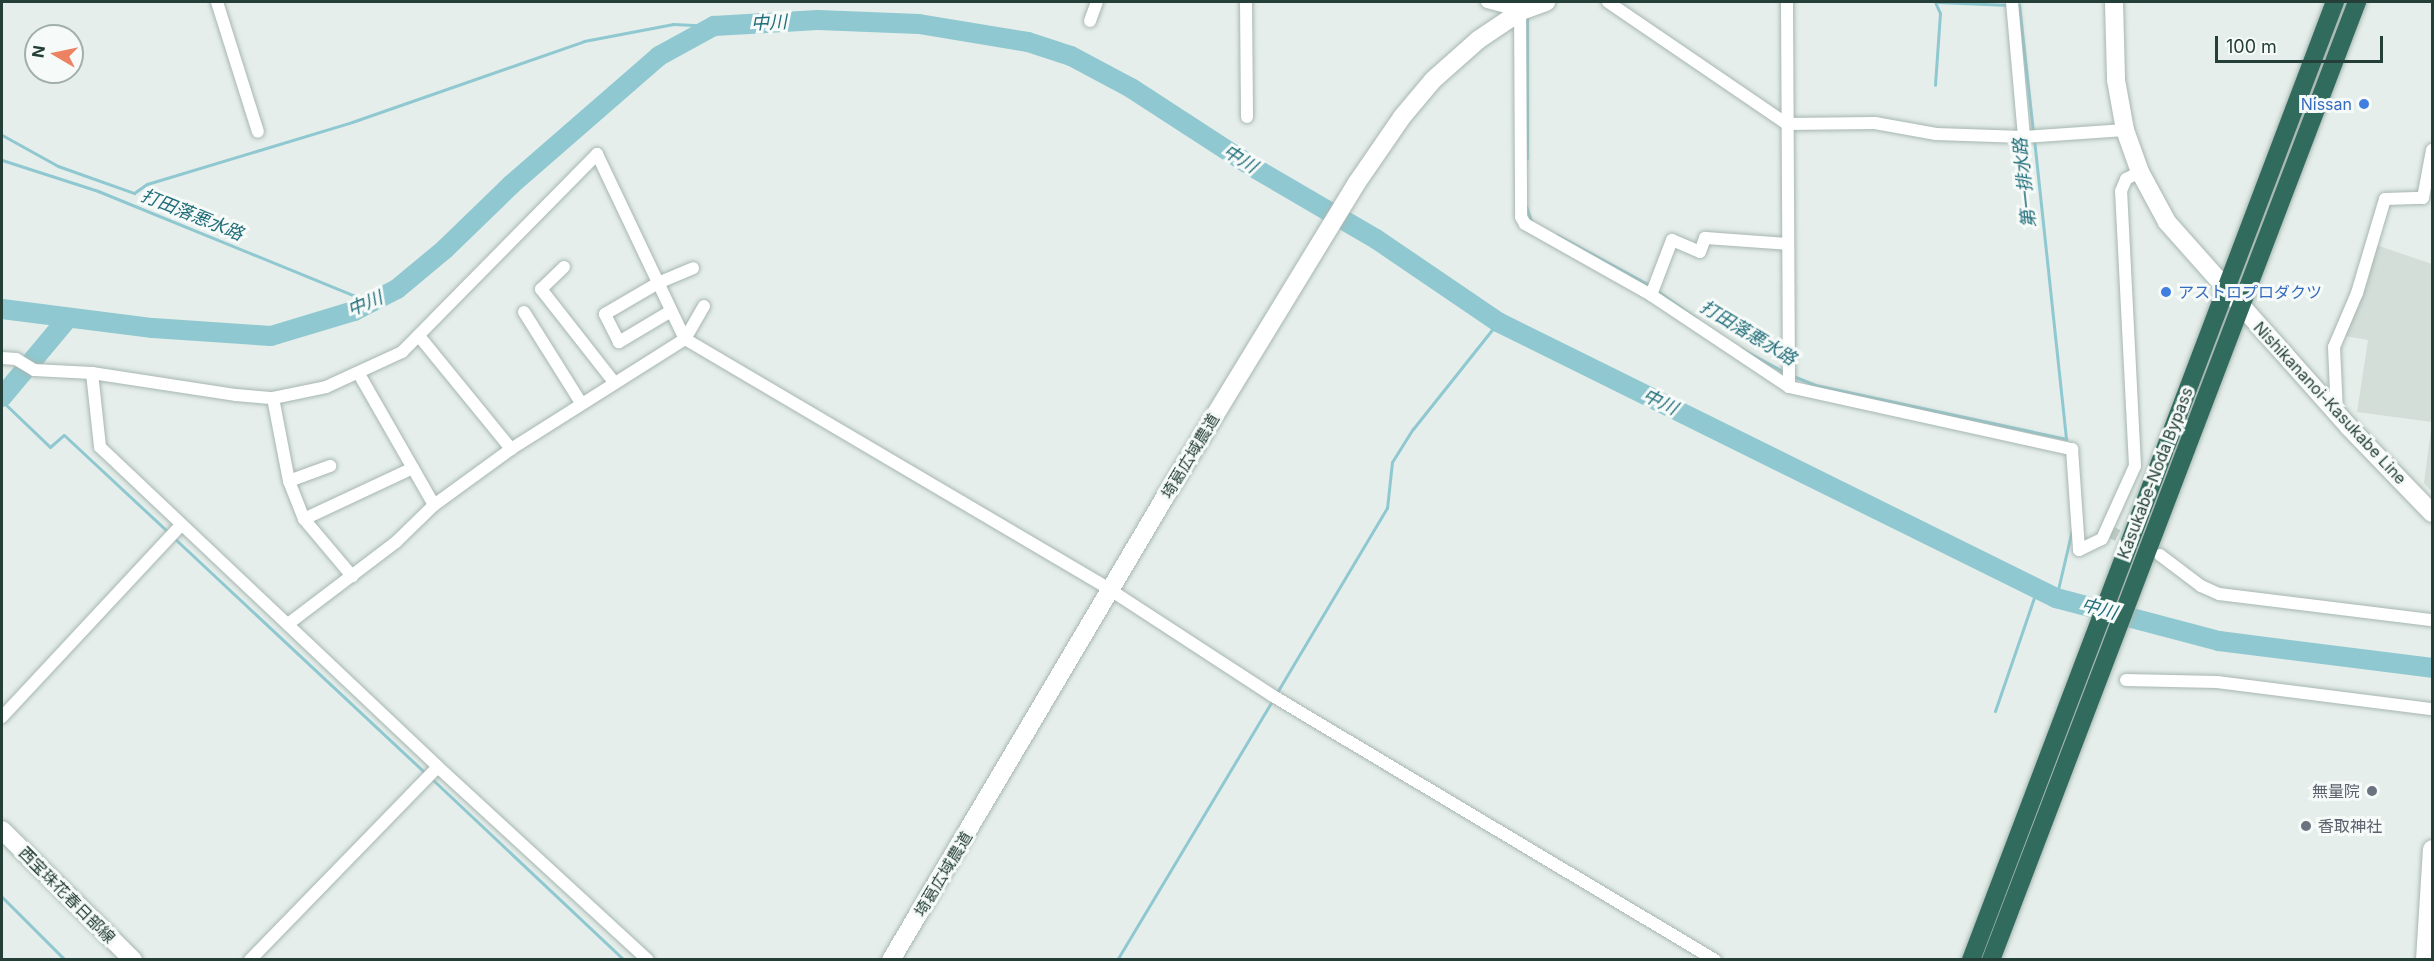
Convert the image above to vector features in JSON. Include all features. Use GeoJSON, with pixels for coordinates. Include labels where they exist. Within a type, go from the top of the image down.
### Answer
{"type":"FeatureCollection","features":[{"type":"Feature","properties":{"kind":"highway","name":"Kasukabe-Noda Bypass"},"geometry":{"type":"LineString","coordinates":[[2133,563],[2226,290],[2335,2]]}},
{"type":"Feature","properties":{"kind":"highway","name":"Kasukabe-Noda Bypass"},"geometry":{"type":"LineString","coordinates":[[1991,960],[2094,666],[2133,563],[2240,306],[2357,2]]}},
{"type":"Feature","properties":{"kind":"highway","name":"Kasukabe-Noda Bypass"},"geometry":{"type":"LineString","coordinates":[[1971,960],[2094,666]]}},
{"type":"Feature","properties":{"kind":"street"},"geometry":{"type":"LineString","coordinates":[[217,2],[258,132]]}},
{"type":"Feature","properties":{"kind":"street"},"geometry":{"type":"LineString","coordinates":[[1090,21],[1097,2]]}},
{"type":"Feature","properties":{"kind":"street"},"geometry":{"type":"LineString","coordinates":[[1246,2],[1247,117]]}},
{"type":"Feature","properties":{"kind":"street"},"geometry":{"type":"LineString","coordinates":[[1487,2],[1520,6],[1521,217],[1525,225],[1651,295],[1789,387],[2072,449],[2079,550],[2102,539],[2135,466],[2121,191],[2126,179],[2140,172]]}},
{"type":"Feature","properties":{"kind":"street","name":"埼葛広域農道"},"geometry":{"type":"LineString","coordinates":[[891,960],[1112,591],[1165,497],[1356,184],[1402,117],[1433,81],[1520,6],[1546,2]]}},
{"type":"Feature","properties":{"kind":"street"},"geometry":{"type":"LineString","coordinates":[[1608,2],[1787,124],[1875,123],[1936,134],[2024,137],[2125,130]]}},
{"type":"Feature","properties":{"kind":"street"},"geometry":{"type":"LineString","coordinates":[[1787,2],[1789,387]]}},
{"type":"Feature","properties":{"kind":"street"},"geometry":{"type":"LineString","coordinates":[[2012,2],[2024,137]]}},
{"type":"Feature","properties":{"kind":"street","name":"Nishikananoi-Kasukabe Line"},"geometry":{"type":"LineString","coordinates":[[2114,2],[2116,80],[2125,130],[2140,172],[2167,222],[2337,413],[2433,513]]}},
{"type":"Feature","properties":{"kind":"street"},"geometry":{"type":"LineString","coordinates":[[2337,413],[2334,347],[2357,293],[2385,200],[2423,198],[2433,150]]}},
{"type":"Feature","properties":{"kind":"street"},"geometry":{"type":"LineString","coordinates":[[2,358],[16,358],[34,370],[92,373],[273,398],[300,395],[359,374],[402,351],[597,154],[685,339],[1112,591],[1279,699],[1715,960]]}},
{"type":"Feature","properties":{"kind":"street"},"geometry":{"type":"LineString","coordinates":[[1651,295],[1672,240],[1700,252],[1705,238],[1788,244]]}},
{"type":"Feature","properties":{"kind":"street"},"geometry":{"type":"LineString","coordinates":[[564,267],[541,289],[614,382]]}},
{"type":"Feature","properties":{"kind":"street"},"geometry":{"type":"LineString","coordinates":[[671,311],[619,342],[605,314],[658,283],[693,268]]}},
{"type":"Feature","properties":{"kind":"street"},"geometry":{"type":"LineString","coordinates":[[288,624],[396,542],[434,505],[511,449],[685,339],[704,306]]}},
{"type":"Feature","properties":{"kind":"street"},"geometry":{"type":"LineString","coordinates":[[524,312],[581,403]]}},
{"type":"Feature","properties":{"kind":"street"},"geometry":{"type":"LineString","coordinates":[[419,336],[511,449]]}},
{"type":"Feature","properties":{"kind":"street"},"geometry":{"type":"LineString","coordinates":[[92,373],[100,447],[180,526],[648,960]]}},
{"type":"Feature","properties":{"kind":"street"},"geometry":{"type":"LineString","coordinates":[[359,374],[434,505]]}},
{"type":"Feature","properties":{"kind":"street"},"geometry":{"type":"LineString","coordinates":[[273,398],[289,480],[304,519],[352,576]]}},
{"type":"Feature","properties":{"kind":"street"},"geometry":{"type":"LineString","coordinates":[[289,480],[330,466]]}},
{"type":"Feature","properties":{"kind":"street"},"geometry":{"type":"LineString","coordinates":[[304,519],[413,468]]}},
{"type":"Feature","properties":{"kind":"street"},"geometry":{"type":"LineString","coordinates":[[2,717],[180,526]]}},
{"type":"Feature","properties":{"kind":"street"},"geometry":{"type":"LineString","coordinates":[[2160,555],[2201,586],[2219,594],[2433,620]]}},
{"type":"Feature","properties":{"kind":"street"},"geometry":{"type":"LineString","coordinates":[[2126,680],[2217,682],[2433,710]]}},
{"type":"Feature","properties":{"kind":"street"},"geometry":{"type":"LineString","coordinates":[[250,960],[438,767]]}},
{"type":"Feature","properties":{"kind":"street","name":"西宝珠花春日部線"},"geometry":{"type":"LineString","coordinates":[[2,830],[133,960]]}},
{"type":"Feature","properties":{"kind":"street"},"geometry":{"type":"LineString","coordinates":[[2425,960],[2433,849]]}},
{"type":"Feature","properties":{"kind":"shaded area"},"geometry":{"type":"Polygon","coordinates":[[[2376,245],[2432,264],[2432,422],[2357,412],[2368,340],[2345,336],[2368,281],[2376,245]]]}},
{"type":"Feature","properties":{"kind":"shaded area"},"geometry":{"type":"Polygon","coordinates":[[[2432,422],[2432,492],[2424,483],[2432,422]]]}},
{"type":"Feature","properties":{"kind":"waterway"},"geometry":{"type":"LineString","coordinates":[[1935,2],[1940,13],[1935,85]]}},
{"type":"Feature","properties":{"kind":"waterway","name":"第一排水路"},"geometry":{"type":"LineString","coordinates":[[1938,2],[2009,5]]}},
{"type":"Feature","properties":{"kind":"waterway","name":"第一排水路"},"geometry":{"type":"LineString","coordinates":[[2016,5],[2019,5],[2033,132]]}},
{"type":"Feature","properties":{"kind":"waterway","name":"打田落悪水路"},"geometry":{"type":"LineString","coordinates":[[1527,14],[1527,158]]}},
{"type":"Feature","properties":{"kind":"waterway","name":"中川"},"geometry":{"type":"LineString","coordinates":[[2,309],[153,328],[271,336],[354,311],[397,289],[445,249],[512,184],[659,56],[714,26],[818,20],[919,24],[1028,42],[1071,56],[1131,88],[1251,166],[1376,239],[1498,322],[2056,598],[2219,641],[2432,668]]}},
{"type":"Feature","properties":{"kind":"waterway"},"geometry":{"type":"LineString","coordinates":[[2,135],[58,166],[134,193],[147,184],[352,122],[584,41],[673,24],[714,26]]}},
{"type":"Feature","properties":{"kind":"waterway","name":"第一排水路"},"geometry":{"type":"LineString","coordinates":[[2034,139],[2066,439]]}},
{"type":"Feature","properties":{"kind":"waterway","name":"打田落悪水路"},"geometry":{"type":"LineString","coordinates":[[2,160],[98,191],[355,296],[367,307]]}},
{"type":"Feature","properties":{"kind":"waterway","name":"打田落悪水路"},"geometry":{"type":"LineString","coordinates":[[1526,206],[1532,223]]}},
{"type":"Feature","properties":{"kind":"waterway","name":"打田落悪水路"},"geometry":{"type":"LineString","coordinates":[[1557,235],[1651,286]]}},
{"type":"Feature","properties":{"kind":"waterway","name":"打田落悪水路"},"geometry":{"type":"LineString","coordinates":[[1656,290],[1697,319]]}},
{"type":"Feature","properties":{"kind":"waterway"},"geometry":{"type":"LineString","coordinates":[[2,397],[68,318]]}},
{"type":"Feature","properties":{"kind":"waterway"},"geometry":{"type":"LineString","coordinates":[[1276,694],[1387,508],[1392,462],[1413,429],[1498,322]]}},
{"type":"Feature","properties":{"kind":"waterway","name":"打田落悪水路"},"geometry":{"type":"LineString","coordinates":[[1740,348],[1784,372]]}},
{"type":"Feature","properties":{"kind":"waterway","name":"打田落悪水路"},"geometry":{"type":"LineString","coordinates":[[1793,376],[1815,385],[2066,439]]}},
{"type":"Feature","properties":{"kind":"waterway"},"geometry":{"type":"LineString","coordinates":[[2,401],[50,447],[64,435],[169,533]]}},
{"type":"Feature","properties":{"kind":"waterway","name":"打田落悪水路"},"geometry":{"type":"LineString","coordinates":[[2056,598],[2072,530]]}},
{"type":"Feature","properties":{"kind":"waterway"},"geometry":{"type":"LineString","coordinates":[[173,537],[427,775]]}},
{"type":"Feature","properties":{"kind":"waterway"},"geometry":{"type":"LineString","coordinates":[[1995,711],[2037,589]]}},
{"type":"Feature","properties":{"kind":"waterway"},"geometry":{"type":"LineString","coordinates":[[1117,960],[1273,699]]}},
{"type":"Feature","properties":{"kind":"waterway"},"geometry":{"type":"LineString","coordinates":[[432,779],[624,960]]}},
{"type":"Feature","properties":{"kind":"waterway"},"geometry":{"type":"LineString","coordinates":[[2,897],[65,960]]}},
{"type":"Feature","properties":{"kind":"tunnel"},"geometry":{"type":"LineString","coordinates":[[2107,530],[2137,545]]}},
{"type":"Feature","properties":{"kind":"place","name":"Nissan"},"geometry":{"type":"Point","coordinates":[2364,104]}},
{"type":"Feature","properties":{"kind":"place","name":"アストロプロダクツ"},"geometry":{"type":"Point","coordinates":[2166,292]}},
{"type":"Feature","properties":{"kind":"place","name":"無量院"},"geometry":{"type":"Point","coordinates":[2372,791]}},
{"type":"Feature","properties":{"kind":"place","name":"香取神社"},"geometry":{"type":"Point","coordinates":[2306,826]}}]}
